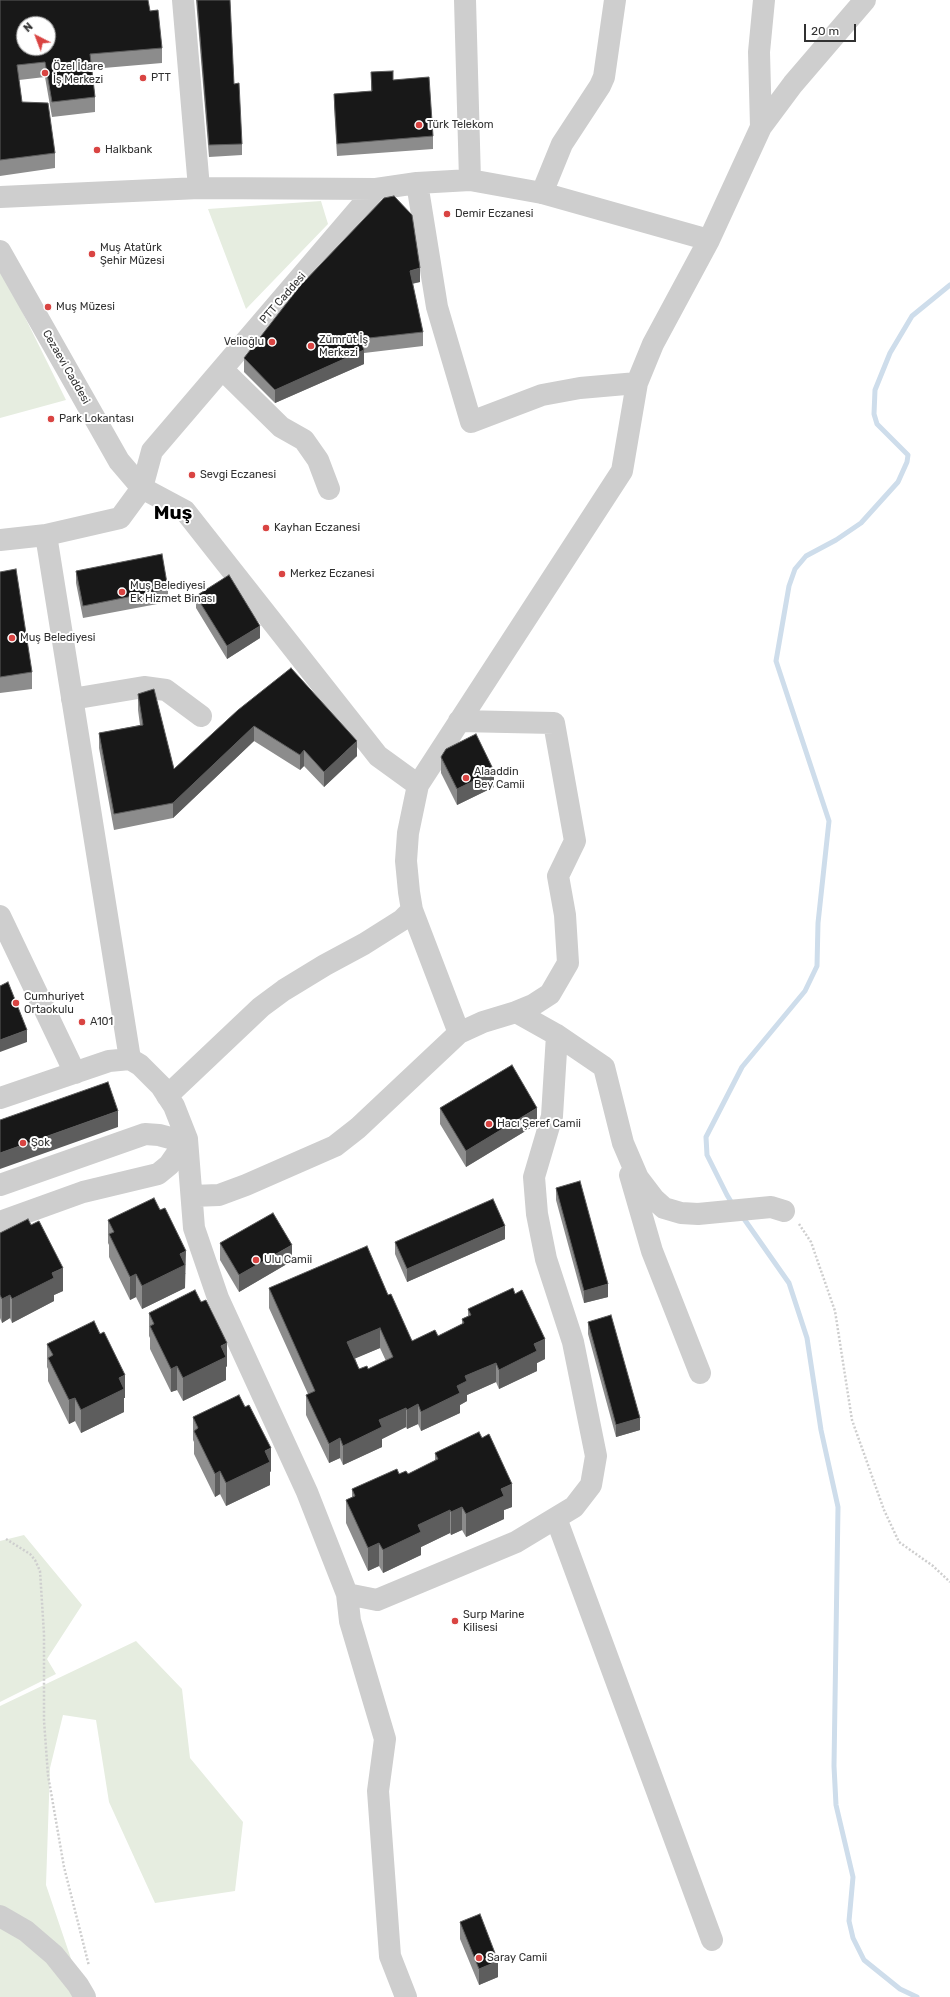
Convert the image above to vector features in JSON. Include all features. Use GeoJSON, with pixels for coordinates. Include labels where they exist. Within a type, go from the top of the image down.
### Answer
{"type":"FeatureCollection","features":[{"type":"Feature","properties":{"kind":"street"},"geometry":{"type":"LineString","coordinates":[[184,0],[199,188]]}},
{"type":"Feature","properties":{"kind":"street"},"geometry":{"type":"LineString","coordinates":[[465,0],[470,180]]}},
{"type":"Feature","properties":{"kind":"street"},"geometry":{"type":"LineString","coordinates":[[542,193],[562,144],[600,86],[604,77],[616,0]]}},
{"type":"Feature","properties":{"kind":"street"},"geometry":{"type":"LineString","coordinates":[[761,127],[759,52],[764,0]]}},
{"type":"Feature","properties":{"kind":"street"},"geometry":{"type":"LineString","coordinates":[[459,1033],[412,910],[406,861],[408,833],[418,785],[622,471],[637,383],[653,344],[709,240],[761,127],[793,84],[865,0]]}},
{"type":"Feature","properties":{"kind":"street"},"geometry":{"type":"LineString","coordinates":[[0,197],[199,188],[376,189],[417,183],[470,180],[542,193],[709,240]]}},
{"type":"Feature","properties":{"kind":"street"},"geometry":{"type":"LineString","coordinates":[[417,183],[437,307],[471,422],[542,395],[580,388],[637,383]]}},
{"type":"Feature","properties":{"kind":"street","name":"PTT Caddesi"},"geometry":{"type":"LineString","coordinates":[[142,488],[152,451],[376,189]]}},
{"type":"Feature","properties":{"kind":"street","name":"Cezaevi Caddesi"},"geometry":{"type":"LineString","coordinates":[[0,251],[119,461],[142,488]]}},
{"type":"Feature","properties":{"kind":"street"},"geometry":{"type":"LineString","coordinates":[[222,369],[281,427],[304,440],[318,460],[329,489]]}},
{"type":"Feature","properties":{"kind":"street"},"geometry":{"type":"LineString","coordinates":[[0,540],[46,535],[120,518],[142,488],[185,511],[378,756],[418,785]]}},
{"type":"Feature","properties":{"kind":"street"},"geometry":{"type":"LineString","coordinates":[[46,535],[130,1059]]}},
{"type":"Feature","properties":{"kind":"street"},"geometry":{"type":"LineString","coordinates":[[72,699],[144,687],[166,690],[201,716]]}},
{"type":"Feature","properties":{"kind":"street"},"geometry":{"type":"LineString","coordinates":[[192,1196],[219,1195],[246,1185],[335,1146],[358,1128],[459,1033],[483,1022],[533,1005],[550,994],[568,963],[565,915],[558,876],[575,841],[554,723],[459,721]]}},
{"type":"Feature","properties":{"kind":"street"},"geometry":{"type":"LineString","coordinates":[[168,1096],[261,1007],[325,965],[364,944],[402,920],[412,910]]}},
{"type":"Feature","properties":{"kind":"street"},"geometry":{"type":"LineString","coordinates":[[0,916],[75,1073]]}},
{"type":"Feature","properties":{"kind":"street"},"geometry":{"type":"LineString","coordinates":[[516,1012],[557,1035],[604,1067],[631,1180],[652,1251],[700,1373]]}},
{"type":"Feature","properties":{"kind":"street"},"geometry":{"type":"LineString","coordinates":[[346,1594],[377,1600],[516,1542],[574,1507],[591,1485],[596,1456],[573,1342],[546,1260],[537,1214],[534,1177],[552,1116],[557,1035]]}},
{"type":"Feature","properties":{"kind":"street"},"geometry":{"type":"LineString","coordinates":[[0,1098],[109,1061],[130,1059],[140,1065],[161,1086],[174,1106],[187,1139],[194,1228],[218,1298],[307,1492],[346,1594],[350,1621],[384,1740],[378,1791],[390,1956],[406,1997]]}},
{"type":"Feature","properties":{"kind":"street"},"geometry":{"type":"LineString","coordinates":[[0,1185],[145,1134],[160,1135],[174,1139],[187,1139]]}},
{"type":"Feature","properties":{"kind":"street"},"geometry":{"type":"LineString","coordinates":[[0,1222],[83,1192],[158,1174],[169,1165],[187,1139]]}},
{"type":"Feature","properties":{"kind":"street"},"geometry":{"type":"LineString","coordinates":[[623,1143],[638,1178],[654,1199],[664,1208],[681,1213],[698,1214],[778,1209]]}},
{"type":"Feature","properties":{"kind":"street"},"geometry":{"type":"LineString","coordinates":[[556,1518],[712,1940]]}},
{"type":"Feature","properties":{"kind":"street"},"geometry":{"type":"LineString","coordinates":[[0,1916],[26,1931],[54,1955],[78,1985],[85,1997]]}},
{"type":"Feature","properties":{"kind":"path"},"geometry":{"type":"LineString","coordinates":[[778,1209],[795,1218],[811,1242],[835,1312],[852,1420],[884,1510],[899,1542],[934,1566],[950,1582]]}},
{"type":"Feature","properties":{"kind":"path"},"geometry":{"type":"LineString","coordinates":[[6,1539],[30,1554],[35,1560],[40,1571],[43,1614],[44,1721],[48,1774],[64,1867],[91,1974]]}},
{"type":"Feature","properties":{"kind":"shaded area"},"geometry":{"type":"Polygon","coordinates":[[[321,201],[328,224],[246,309],[208,209],[321,201]]]}},
{"type":"Feature","properties":{"kind":"shaded area"},"geometry":{"type":"Polygon","coordinates":[[[0,267],[66,400],[0,418],[0,267]]]}},
{"type":"Feature","properties":{"kind":"shaded area"},"geometry":{"type":"Polygon","coordinates":[[[24,1535],[82,1605],[47,1659],[56,1674],[0,1702],[0,1541],[24,1535]]]}},
{"type":"Feature","properties":{"kind":"shaded area"},"geometry":{"type":"Polygon","coordinates":[[[136,1641],[182,1689],[190,1758],[243,1822],[235,1891],[155,1903],[109,1802],[96,1720],[63,1715],[50,1768],[46,1885],[84,1997],[0,1997],[0,1706],[136,1641]]]}},
{"type":"Feature","properties":{"kind":"building"},"geometry":{"type":"Polygon","coordinates":[[[0,0],[148,0],[150,11],[158,10],[162,48],[90,54],[95,97],[52,102],[45,62],[17,65],[22,102],[48,103],[55,153],[0,160],[0,0]]]}},
{"type":"Feature","properties":{"kind":"building"},"geometry":{"type":"Polygon","coordinates":[[[197,0],[230,0],[234,84],[239,83],[242,144],[209,145],[197,0]]]}},
{"type":"Feature","properties":{"kind":"building"},"geometry":{"type":"Polygon","coordinates":[[[393,71],[393,80],[429,77],[433,136],[337,144],[334,94],[372,91],[371,72],[393,71]]]}},
{"type":"Feature","properties":{"kind":"building"},"geometry":{"type":"Polygon","coordinates":[[[394,196],[412,215],[420,268],[410,271],[423,332],[360,339],[364,350],[275,390],[244,358],[300,286],[384,198],[394,196]]]}},
{"type":"Feature","properties":{"kind":"building","name":"Muş Belediyesi Ek Hizmet Binası"},"geometry":{"type":"Polygon","coordinates":[[[162,554],[168,589],[83,606],[76,571],[162,554]]]}},
{"type":"Feature","properties":{"kind":"building","name":"Muş Belediyesi"},"geometry":{"type":"Polygon","coordinates":[[[16,569],[32,672],[0,677],[0,572],[16,569]]]}},
{"type":"Feature","properties":{"kind":"building"},"geometry":{"type":"Polygon","coordinates":[[[229,575],[260,626],[227,646],[196,596],[229,575]]]}},
{"type":"Feature","properties":{"kind":"building"},"geometry":{"type":"Polygon","coordinates":[[[291,668],[357,741],[324,772],[304,750],[300,755],[254,726],[173,803],[114,814],[99,733],[143,725],[138,694],[154,689],[174,769],[238,710],[291,668]]]}},
{"type":"Feature","properties":{"kind":"building"},"geometry":{"type":"Polygon","coordinates":[[[476,734],[494,771],[457,789],[441,757],[446,749],[476,734]]]}},
{"type":"Feature","properties":{"kind":"building","name":"Cumhuriyet Ortaokulu"},"geometry":{"type":"Polygon","coordinates":[[[8,982],[27,1030],[0,1040],[0,986],[8,982]]]}},
{"type":"Feature","properties":{"kind":"building","name":"Hacı Şeref Camii"},"geometry":{"type":"Polygon","coordinates":[[[512,1065],[537,1108],[466,1151],[440,1108],[512,1065]]]}},
{"type":"Feature","properties":{"kind":"building"},"geometry":{"type":"Polygon","coordinates":[[[108,1082],[118,1111],[0,1153],[0,1120],[108,1082]]]}},
{"type":"Feature","properties":{"kind":"building"},"geometry":{"type":"Polygon","coordinates":[[[580,1181],[608,1284],[584,1291],[556,1188],[580,1181]]]}},
{"type":"Feature","properties":{"kind":"building"},"geometry":{"type":"Polygon","coordinates":[[[154,1198],[160,1210],[165,1208],[186,1251],[180,1254],[185,1265],[142,1286],[136,1274],[130,1277],[109,1234],[114,1232],[108,1220],[154,1198]]]}},
{"type":"Feature","properties":{"kind":"building"},"geometry":{"type":"Polygon","coordinates":[[[493,1199],[505,1226],[407,1269],[395,1242],[493,1199]]]}},
{"type":"Feature","properties":{"kind":"building"},"geometry":{"type":"Polygon","coordinates":[[[273,1213],[292,1245],[239,1275],[220,1243],[273,1213]]]}},
{"type":"Feature","properties":{"kind":"building"},"geometry":{"type":"Polygon","coordinates":[[[28,1219],[31,1225],[39,1221],[63,1268],[52,1273],[54,1278],[12,1299],[10,1295],[2,1299],[0,1295],[0,1233],[28,1219]]]}},
{"type":"Feature","properties":{"kind":"building"},"geometry":{"type":"Polygon","coordinates":[[[367,1246],[388,1295],[391,1294],[412,1341],[435,1330],[438,1336],[464,1323],[462,1319],[471,1315],[468,1309],[513,1288],[515,1294],[522,1290],[545,1339],[534,1344],[537,1351],[499,1370],[496,1363],[465,1376],[467,1381],[457,1386],[460,1393],[421,1412],[418,1404],[407,1410],[406,1408],[379,1420],[382,1427],[343,1446],[340,1438],[329,1444],[306,1395],[315,1391],[269,1288],[367,1246]],[[380,1328],[347,1342],[359,1369],[367,1366],[368,1369],[393,1357],[380,1328]]]}},
{"type":"Feature","properties":{"kind":"building"},"geometry":{"type":"Polygon","coordinates":[[[195,1290],[201,1302],[206,1300],[227,1343],[221,1346],[226,1357],[183,1378],[177,1366],[171,1369],[150,1326],[154,1324],[149,1313],[195,1290]]]}},
{"type":"Feature","properties":{"kind":"building"},"geometry":{"type":"Polygon","coordinates":[[[611,1315],[640,1418],[616,1425],[588,1322],[611,1315]]]}},
{"type":"Feature","properties":{"kind":"building"},"geometry":{"type":"Polygon","coordinates":[[[94,1321],[100,1334],[104,1332],[125,1375],[119,1378],[124,1389],[81,1410],[75,1398],[69,1400],[48,1358],[53,1355],[47,1344],[94,1321]]]}},
{"type":"Feature","properties":{"kind":"building"},"geometry":{"type":"Polygon","coordinates":[[[239,1395],[245,1407],[249,1405],[271,1448],[265,1451],[270,1462],[226,1483],[220,1471],[215,1474],[194,1431],[198,1428],[193,1417],[239,1395]]]}},
{"type":"Feature","properties":{"kind":"building"},"geometry":{"type":"Polygon","coordinates":[[[479,1432],[482,1438],[489,1434],[512,1484],[501,1489],[504,1496],[466,1514],[462,1507],[451,1512],[450,1510],[418,1525],[421,1532],[383,1550],[379,1543],[368,1548],[346,1500],[355,1496],[352,1489],[397,1469],[399,1474],[406,1471],[408,1474],[438,1459],[435,1453],[479,1432]]]}},
{"type":"Feature","properties":{"kind":"building"},"geometry":{"type":"Polygon","coordinates":[[[480,1914],[498,1961],[479,1969],[460,1922],[480,1914]]]}},
{"type":"Feature","properties":{"kind":"waterway"},"geometry":{"type":"LineString","coordinates":[[733,1205],[707,1155],[706,1137],[742,1067],[805,991],[817,966],[818,923],[829,821],[776,661],[789,586],[795,569],[806,556],[836,540],[861,523],[898,482],[907,462],[908,455],[877,424],[874,414],[875,390],[890,353],[912,316],[950,285]]}},
{"type":"Feature","properties":{"kind":"waterway"},"geometry":{"type":"LineString","coordinates":[[742,1216],[789,1283],[807,1338],[821,1430],[838,1507],[834,1766],[836,1805],[853,1877],[849,1921],[853,1938],[864,1960],[900,1989],[917,1997]]}},
{"type":"Feature","properties":{"kind":"place","name":"Özel İdare İş Merkezi"},"geometry":{"type":"Point","coordinates":[45,73]}},
{"type":"Feature","properties":{"kind":"place","name":"PTT"},"geometry":{"type":"Point","coordinates":[143,78]}},
{"type":"Feature","properties":{"kind":"place","name":"Türk Telekom"},"geometry":{"type":"Point","coordinates":[419,125]}},
{"type":"Feature","properties":{"kind":"place","name":"Halkbank"},"geometry":{"type":"Point","coordinates":[97,150]}},
{"type":"Feature","properties":{"kind":"place","name":"Demir Eczanesi"},"geometry":{"type":"Point","coordinates":[447,214]}},
{"type":"Feature","properties":{"kind":"place","name":"Muş Atatürk Şehir Müzesi"},"geometry":{"type":"Point","coordinates":[92,254]}},
{"type":"Feature","properties":{"kind":"place","name":"Muş Müzesi"},"geometry":{"type":"Point","coordinates":[48,307]}},
{"type":"Feature","properties":{"kind":"place","name":"Velioğlu"},"geometry":{"type":"Point","coordinates":[272,342]}},
{"type":"Feature","properties":{"kind":"place","name":"Zümrüt İş Merkezi"},"geometry":{"type":"Point","coordinates":[311,346]}},
{"type":"Feature","properties":{"kind":"place","name":"Park Lokantası"},"geometry":{"type":"Point","coordinates":[51,419]}},
{"type":"Feature","properties":{"kind":"place","name":"Sevgi Eczanesi"},"geometry":{"type":"Point","coordinates":[192,475]}},
{"type":"Feature","properties":{"kind":"place","name":"Kayhan Eczanesi"},"geometry":{"type":"Point","coordinates":[266,528]}},
{"type":"Feature","properties":{"kind":"place","name":"Merkez Eczanesi"},"geometry":{"type":"Point","coordinates":[282,574]}},
{"type":"Feature","properties":{"kind":"place","name":"Muş Belediyesi Ek Hizmet Binası"},"geometry":{"type":"Point","coordinates":[122,592]}},
{"type":"Feature","properties":{"kind":"place","name":"Muş Belediyesi"},"geometry":{"type":"Point","coordinates":[12,638]}},
{"type":"Feature","properties":{"kind":"place","name":"Alaaddin Bey Camii"},"geometry":{"type":"Point","coordinates":[466,778]}},
{"type":"Feature","properties":{"kind":"place","name":"Cumhuriyet Ortaokulu"},"geometry":{"type":"Point","coordinates":[16,1003]}},
{"type":"Feature","properties":{"kind":"place","name":"A101"},"geometry":{"type":"Point","coordinates":[82,1022]}},
{"type":"Feature","properties":{"kind":"place","name":"Hacı Şeref Camii"},"geometry":{"type":"Point","coordinates":[489,1124]}},
{"type":"Feature","properties":{"kind":"place","name":"Şok"},"geometry":{"type":"Point","coordinates":[23,1143]}},
{"type":"Feature","properties":{"kind":"place","name":"Ulu Camii"},"geometry":{"type":"Point","coordinates":[256,1260]}},
{"type":"Feature","properties":{"kind":"place","name":"Surp Marine Kilisesi"},"geometry":{"type":"Point","coordinates":[455,1621]}},
{"type":"Feature","properties":{"kind":"place","name":"Saray Camii"},"geometry":{"type":"Point","coordinates":[479,1958]}},
{"type":"Feature","properties":{"kind":"district","name":"Muş"},"geometry":{"type":"Point","coordinates":[173,514]}}]}
